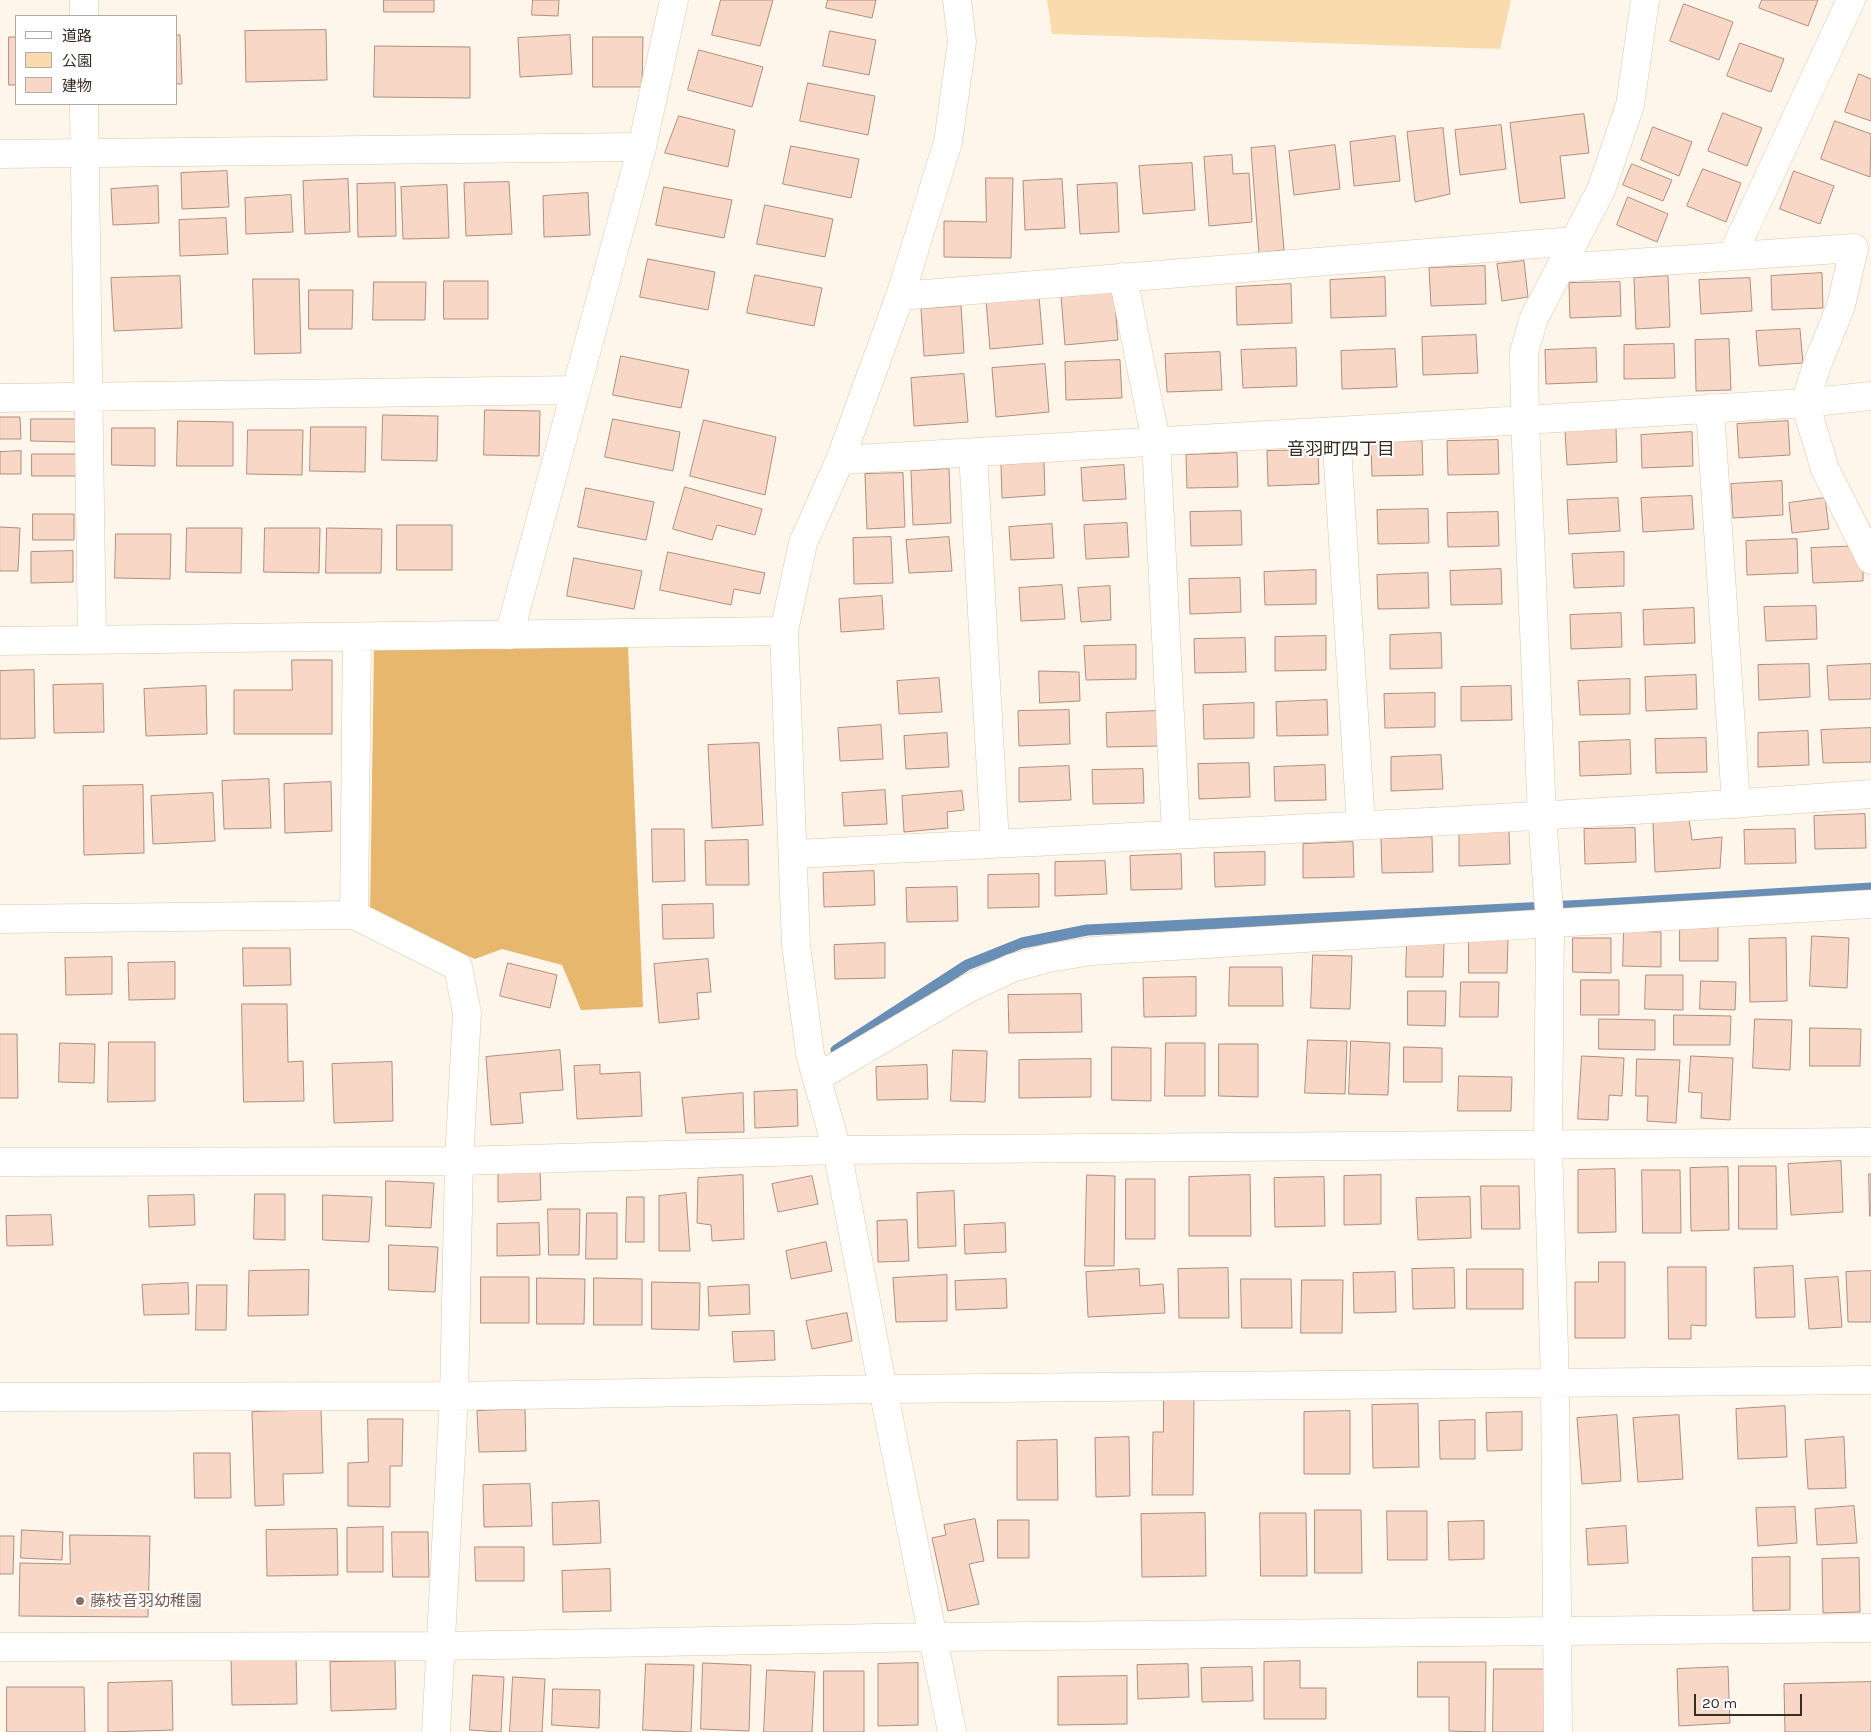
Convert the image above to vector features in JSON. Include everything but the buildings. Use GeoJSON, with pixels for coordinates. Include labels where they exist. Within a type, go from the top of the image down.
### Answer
{"type":"FeatureCollection","features":[{"type":"Feature","properties":{"kind":"street"},"geometry":{"type":"LineString","coordinates":[[84,0],[84,15]]}},
{"type":"Feature","properties":{"kind":"street"},"geometry":{"type":"LineString","coordinates":[[509,635],[642,147],[674,0]]}},
{"type":"Feature","properties":{"kind":"street"},"geometry":{"type":"LineString","coordinates":[[952,1732],[837,1150],[818,1076],[810,1054],[796,944],[784,630],[802,543],[840,460],[900,296],[948,142],[962,42],[957,0]]}},
{"type":"Feature","properties":{"kind":"street"},"geometry":{"type":"LineString","coordinates":[[1558,1732],[1555,1383],[1548,1145],[1550,923],[1542,816],[1525,420],[1524,352],[1534,318],[1601,190],[1630,105],[1645,0]]}},
{"type":"Feature","properties":{"kind":"street"},"geometry":{"type":"LineString","coordinates":[[1732,256],[1851,0]]}},
{"type":"Feature","properties":{"kind":"street"},"geometry":{"type":"LineString","coordinates":[[84,105],[92,640]]}},
{"type":"Feature","properties":{"kind":"street"},"geometry":{"type":"LineString","coordinates":[[0,154],[642,147]]}},
{"type":"Feature","properties":{"kind":"street"},"geometry":{"type":"LineString","coordinates":[[900,296],[1574,241]]}},
{"type":"Feature","properties":{"kind":"street"},"geometry":{"type":"LineString","coordinates":[[1560,268],[1854,248],[1841,306],[1816,365],[1805,403],[1825,469],[1871,560]]}},
{"type":"Feature","properties":{"kind":"street"},"geometry":{"type":"LineString","coordinates":[[1123,277],[1156,441],[1176,834]]}},
{"type":"Feature","properties":{"kind":"street"},"geometry":{"type":"LineString","coordinates":[[0,398],[576,390]]}},
{"type":"Feature","properties":{"kind":"street"},"geometry":{"type":"LineString","coordinates":[[840,460],[1805,403],[1871,396]]}},
{"type":"Feature","properties":{"kind":"street"},"geometry":{"type":"LineString","coordinates":[[1710,408],[1736,804]]}},
{"type":"Feature","properties":{"kind":"street"},"geometry":{"type":"LineString","coordinates":[[1336,431],[1360,824]]}},
{"type":"Feature","properties":{"kind":"street"},"geometry":{"type":"LineString","coordinates":[[973,453],[994,843]]}},
{"type":"Feature","properties":{"kind":"street"},"geometry":{"type":"LineString","coordinates":[[0,641],[784,630]]}},
{"type":"Feature","properties":{"kind":"street"},"geometry":{"type":"LineString","coordinates":[[354,915],[357,637]]}},
{"type":"Feature","properties":{"kind":"street"},"geometry":{"type":"LineString","coordinates":[[794,854],[1542,816],[1871,794]]}},
{"type":"Feature","properties":{"kind":"street"},"geometry":{"type":"LineString","coordinates":[[818,1076],[969,988],[1012,968],[1049,958],[1092,951],[1871,904]]}},
{"type":"Feature","properties":{"kind":"street"},"geometry":{"type":"LineString","coordinates":[[0,919],[354,915],[458,967],[467,1013],[459,1161],[454,1396],[436,1732]]}},
{"type":"Feature","properties":{"kind":"street"},"geometry":{"type":"LineString","coordinates":[[0,1162],[459,1161],[837,1150],[1871,1142]]}},
{"type":"Feature","properties":{"kind":"street"},"geometry":{"type":"LineString","coordinates":[[0,1397],[454,1396],[883,1389],[1871,1380]]}},
{"type":"Feature","properties":{"kind":"street"},"geometry":{"type":"LineString","coordinates":[[0,1647],[440,1646],[934,1637],[1871,1628]]}},
{"type":"Feature","properties":{"kind":"green space"},"geometry":{"type":"Polygon","coordinates":[[[1047,0],[1511,0],[1500,49],[1052,34],[1047,0]]]}},
{"type":"Feature","properties":{"kind":"shaded area"},"geometry":{"type":"Polygon","coordinates":[[[628,647],[643,1007],[581,1010],[562,965],[502,949],[475,959],[370,912],[374,649],[628,647]]]}},
{"type":"Feature","properties":{"kind":"waterway"},"geometry":{"type":"LineString","coordinates":[[836,1050],[967,965],[1022,943],[1087,930],[1587,905],[1871,888]]}},
{"type":"Feature","properties":{"kind":"place","name":"藤枝音羽幼稚園"},"geometry":{"type":"Point","coordinates":[80,1601]}},
{"type":"Feature","properties":{"kind":"district","name":"音羽町四丁目"},"geometry":{"type":"Point","coordinates":[1341,450]}}]}
